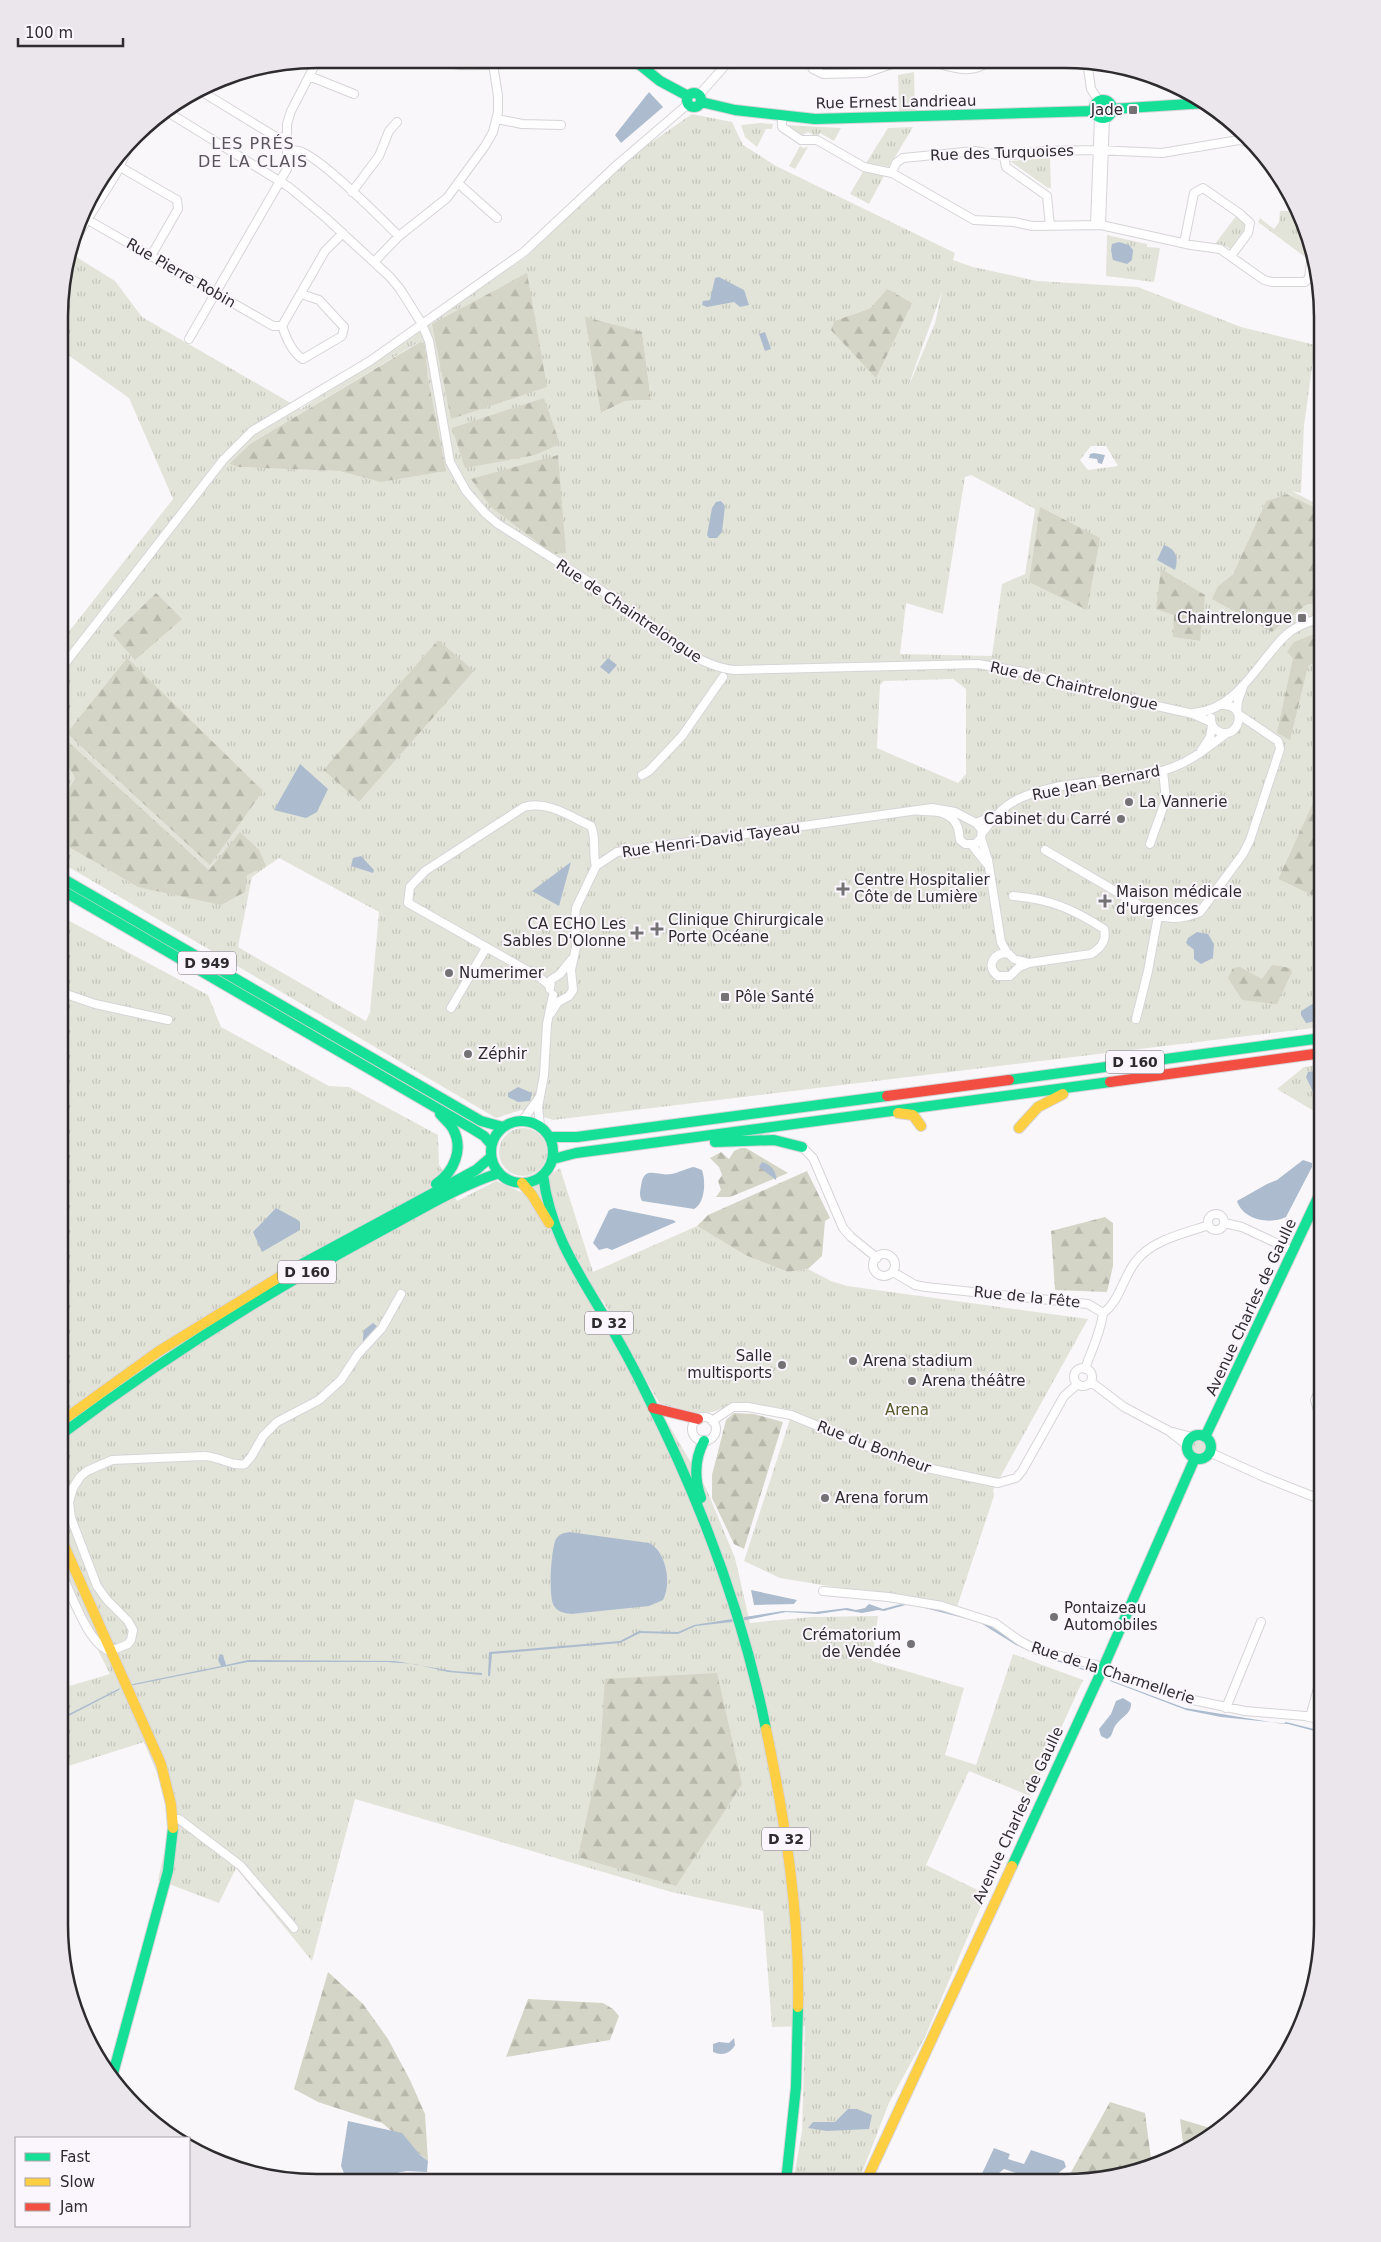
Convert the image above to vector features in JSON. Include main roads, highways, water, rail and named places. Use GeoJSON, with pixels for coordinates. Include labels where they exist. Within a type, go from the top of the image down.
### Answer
{"type":"FeatureCollection","features":[{"type":"Feature","properties":{"kind":"main road","name":"Rue Ernest Landrieau"},"geometry":{"type":"LineString","coordinates":[[644,68],[696,107],[700,99],[713,106],[782,116],[855,119],[1099,116]]}},
{"type":"Feature","properties":{"kind":"main road"},"geometry":{"type":"LineString","coordinates":[[1099,101],[1107,101],[1112,109],[1110,114],[1099,116],[1094,105],[1099,101]]}},
{"type":"Feature","properties":{"kind":"main road"},"geometry":{"type":"LineString","coordinates":[[1112,109],[1194,104]]}},
{"type":"Feature","properties":{"kind":"main road","name":"D 949"},"geometry":{"type":"LineString","coordinates":[[68,882],[481,1122],[503,1127]]}},
{"type":"Feature","properties":{"kind":"main road","name":"D 949"},"geometry":{"type":"LineString","coordinates":[[68,894],[433,1106],[480,1134],[491,1144]]}},
{"type":"Feature","properties":{"kind":"main road","name":"D 160"},"geometry":{"type":"LineString","coordinates":[[550,1137],[586,1136],[1314,1038]]}},
{"type":"Feature","properties":{"kind":"main road","name":"D 160"},"geometry":{"type":"LineString","coordinates":[[553,1159],[568,1154],[1152,1078],[1314,1054]]}},
{"type":"Feature","properties":{"kind":"main road"},"geometry":{"type":"LineString","coordinates":[[1019,1128],[1031,1112],[1048,1099],[1062,1094],[1152,1078]]}},
{"type":"Feature","properties":{"kind":"main road"},"geometry":{"type":"LineString","coordinates":[[397,1211],[445,1178],[455,1163],[457,1148],[453,1130],[433,1106]]}},
{"type":"Feature","properties":{"kind":"main road"},"geometry":{"type":"LineString","coordinates":[[872,1113],[913,1115],[921,1126]]}},
{"type":"Feature","properties":{"kind":"main road"},"geometry":{"type":"LineString","coordinates":[[523,1120],[540,1126],[550,1137],[553,1159],[543,1175],[533,1181],[522,1183],[513,1182],[498,1173],[491,1157],[491,1144],[503,1127],[523,1120]]}},
{"type":"Feature","properties":{"kind":"main road"},"geometry":{"type":"LineString","coordinates":[[620,1147],[763,1140],[782,1142],[802,1148]]}},
{"type":"Feature","properties":{"kind":"main road","name":"D 160"},"geometry":{"type":"LineString","coordinates":[[68,1416],[132,1368],[225,1307],[310,1257],[476,1170],[491,1157]]}},
{"type":"Feature","properties":{"kind":"main road","name":"D 160"},"geometry":{"type":"LineString","coordinates":[[68,1429],[138,1377],[271,1293],[352,1246],[476,1182],[498,1173]]}},
{"type":"Feature","properties":{"kind":"main road","name":"D 32"},"geometry":{"type":"LineString","coordinates":[[543,1175],[550,1215],[568,1259],[619,1342],[684,1473],[713,1546],[740,1628],[765,1714],[784,1814],[797,1942],[796,2055],[792,2127],[787,2174]]}},
{"type":"Feature","properties":{"kind":"main road","name":"D 32"},"geometry":{"type":"LineString","coordinates":[[522,1183],[532,1195],[560,1241]]}},
{"type":"Feature","properties":{"kind":"main road","name":"Avenue Charles de Gaulle"},"geometry":{"type":"LineString","coordinates":[[1205,1437],[1314,1205]]}},
{"type":"Feature","properties":{"kind":"main road"},"geometry":{"type":"LineString","coordinates":[[653,1408],[698,1420]]}},
{"type":"Feature","properties":{"kind":"main road"},"geometry":{"type":"LineString","coordinates":[[1198,1435],[1205,1437],[1210,1445],[1209,1452],[1202,1458],[1194,1458],[1188,1453],[1189,1441],[1198,1435]]}},
{"type":"Feature","properties":{"kind":"main road"},"geometry":{"type":"LineString","coordinates":[[704,1441],[697,1454],[695,1475],[709,1518],[713,1546]]}},
{"type":"Feature","properties":{"kind":"main road","name":"Avenue Charles de Gaulle"},"geometry":{"type":"LineString","coordinates":[[869,2174],[1103,1668],[1192,1467],[1194,1458]]}},
{"type":"Feature","properties":{"kind":"main road"},"geometry":{"type":"LineString","coordinates":[[68,1554],[160,1764],[170,1794],[174,1819],[173,1843],[168,1871],[114,2070]]}},
{"type":"Feature","properties":{"kind":"water"},"geometry":{"type":"Polygon","coordinates":[[[649,92],[663,107],[621,143],[615,135],[649,92]]]}},
{"type":"Feature","properties":{"kind":"water"},"geometry":{"type":"Polygon","coordinates":[[[1119,242],[1129,245],[1133,250],[1132,260],[1127,264],[1113,260],[1112,244],[1119,242]]]}},
{"type":"Feature","properties":{"kind":"water"},"geometry":{"type":"Polygon","coordinates":[[[719,277],[744,290],[749,305],[740,307],[734,302],[707,307],[702,305],[703,301],[710,300],[715,278],[719,277]]]}},
{"type":"Feature","properties":{"kind":"water"},"geometry":{"type":"Polygon","coordinates":[[[765,332],[771,349],[765,351],[759,334],[765,332]]]}},
{"type":"Feature","properties":{"kind":"water"},"geometry":{"type":"Polygon","coordinates":[[[1090,454],[1105,455],[1102,464],[1098,463],[1097,459],[1089,458],[1090,454]]]}},
{"type":"Feature","properties":{"kind":"water"},"geometry":{"type":"Polygon","coordinates":[[[721,501],[725,506],[722,532],[717,538],[709,538],[707,535],[712,508],[716,502],[721,501]]]}},
{"type":"Feature","properties":{"kind":"water"},"geometry":{"type":"Polygon","coordinates":[[[1164,545],[1176,554],[1175,570],[1157,560],[1164,545]]]}},
{"type":"Feature","properties":{"kind":"water"},"geometry":{"type":"Polygon","coordinates":[[[608,658],[617,665],[609,674],[600,667],[608,658]]]}},
{"type":"Feature","properties":{"kind":"water"},"geometry":{"type":"Polygon","coordinates":[[[300,764],[328,789],[317,812],[306,818],[274,810],[300,764]]]}},
{"type":"Feature","properties":{"kind":"water"},"geometry":{"type":"Polygon","coordinates":[[[361,856],[374,870],[373,873],[351,866],[353,858],[361,856]]]}},
{"type":"Feature","properties":{"kind":"water"},"geometry":{"type":"Polygon","coordinates":[[[571,862],[559,906],[532,891],[571,862]]]}},
{"type":"Feature","properties":{"kind":"water"},"geometry":{"type":"Polygon","coordinates":[[[1197,932],[1208,934],[1214,944],[1213,958],[1201,964],[1194,959],[1194,950],[1186,943],[1188,938],[1197,932]]]}},
{"type":"Feature","properties":{"kind":"water"},"geometry":{"type":"Polygon","coordinates":[[[1314,1003],[1314,1022],[1306,1023],[1301,1015],[1301,1011],[1314,1003]]]}},
{"type":"Feature","properties":{"kind":"water"},"geometry":{"type":"Polygon","coordinates":[[[1314,1071],[1314,1094],[1306,1077],[1308,1072],[1314,1071]]]}},
{"type":"Feature","properties":{"kind":"water"},"geometry":{"type":"Polygon","coordinates":[[[518,1087],[532,1093],[530,1101],[518,1102],[508,1097],[508,1093],[518,1087]]]}},
{"type":"Feature","properties":{"kind":"water"},"geometry":{"type":"Polygon","coordinates":[[[1303,1160],[1312,1163],[1312,1167],[1286,1217],[1272,1221],[1258,1219],[1245,1213],[1240,1207],[1237,1201],[1277,1180],[1303,1160]]]}},
{"type":"Feature","properties":{"kind":"water"},"geometry":{"type":"Polygon","coordinates":[[[762,1162],[772,1168],[776,1180],[759,1167],[762,1162]]]}},
{"type":"Feature","properties":{"kind":"water"},"geometry":{"type":"Polygon","coordinates":[[[694,1167],[702,1170],[704,1186],[700,1202],[694,1209],[642,1201],[640,1192],[643,1179],[648,1173],[671,1174],[694,1167]]]}},
{"type":"Feature","properties":{"kind":"water"},"geometry":{"type":"Polygon","coordinates":[[[276,1208],[298,1220],[300,1222],[300,1230],[262,1252],[253,1232],[276,1208]]]}},
{"type":"Feature","properties":{"kind":"water"},"geometry":{"type":"Polygon","coordinates":[[[614,1208],[676,1222],[612,1250],[607,1248],[599,1250],[593,1243],[609,1210],[614,1208]]]}},
{"type":"Feature","properties":{"kind":"water"},"geometry":{"type":"Polygon","coordinates":[[[373,1323],[378,1327],[362,1347],[364,1330],[373,1323]]]}},
{"type":"Feature","properties":{"kind":"water"},"geometry":{"type":"Polygon","coordinates":[[[569,1532],[649,1543],[655,1547],[660,1553],[666,1568],[667,1585],[663,1600],[649,1606],[571,1614],[557,1610],[552,1601],[551,1593],[554,1544],[557,1537],[569,1532]]]}},
{"type":"Feature","properties":{"kind":"water"},"geometry":{"type":"Polygon","coordinates":[[[751,1590],[797,1600],[794,1604],[754,1605],[751,1590]]]}},
{"type":"Feature","properties":{"kind":"water"},"geometry":{"type":"Polygon","coordinates":[[[909,1602],[985,1622],[1033,1651],[1093,1672],[1036,1654],[1016,1645],[979,1622],[909,1604],[884,1611],[878,1610],[862,1613],[845,1610],[818,1614],[786,1612],[741,1621],[696,1626],[678,1634],[640,1633],[620,1643],[492,1654],[490,1676],[488,1676],[489,1652],[620,1641],[639,1631],[678,1632],[694,1625],[783,1611],[815,1612],[847,1608],[856,1610],[865,1608],[869,1604],[883,1609],[909,1602]]]}},
{"type":"Feature","properties":{"kind":"water"},"geometry":{"type":"Polygon","coordinates":[[[220,1654],[223,1655],[226,1665],[248,1660],[395,1661],[411,1664],[387,1662],[248,1662],[128,1685],[221,1666],[218,1660],[220,1654]]]}},
{"type":"Feature","properties":{"kind":"water"},"geometry":{"type":"Polygon","coordinates":[[[421,1666],[482,1673],[482,1675],[448,1672],[421,1666]]]}},
{"type":"Feature","properties":{"kind":"water"},"geometry":{"type":"Polygon","coordinates":[[[1110,1680],[1185,1708],[1274,1723],[1221,1717],[1186,1710],[1110,1680]]]}},
{"type":"Feature","properties":{"kind":"water"},"geometry":{"type":"Polygon","coordinates":[[[120,1688],[68,1716],[68,1714],[120,1688]]]}},
{"type":"Feature","properties":{"kind":"water"},"geometry":{"type":"Polygon","coordinates":[[[1123,1698],[1131,1703],[1130,1710],[1117,1723],[1107,1739],[1101,1736],[1099,1729],[1111,1714],[1116,1701],[1123,1698]]]}},
{"type":"Feature","properties":{"kind":"water"},"geometry":{"type":"Polygon","coordinates":[[[1286,1722],[1314,1729],[1314,1731],[1284,1724],[1286,1722]]]}},
{"type":"Feature","properties":{"kind":"water"},"geometry":{"type":"Polygon","coordinates":[[[734,2038],[735,2045],[728,2052],[720,2054],[713,2052],[713,2044],[719,2042],[729,2043],[734,2038]]]}},
{"type":"Feature","properties":{"kind":"water"},"geometry":{"type":"Polygon","coordinates":[[[848,2109],[857,2109],[872,2115],[869,2129],[827,2131],[808,2128],[813,2122],[835,2122],[848,2109]]]}},
{"type":"Feature","properties":{"kind":"water"},"geometry":{"type":"Polygon","coordinates":[[[348,2121],[402,2133],[420,2155],[428,2161],[427,2172],[407,2171],[395,2174],[344,2174],[341,2166],[348,2121]]]}},
{"type":"Feature","properties":{"kind":"water"},"geometry":{"type":"Polygon","coordinates":[[[994,2148],[1010,2154],[1008,2159],[1024,2164],[1031,2150],[1064,2161],[1066,2167],[1057,2174],[1019,2174],[1004,2169],[997,2174],[982,2174],[994,2148]]]}},
{"type":"Feature","properties":{"kind":"place","name":"Jade"},"geometry":{"type":"Point","coordinates":[1133,110]}},
{"type":"Feature","properties":{"kind":"place","name":"Chaintrelongue"},"geometry":{"type":"Point","coordinates":[1302,618]}},
{"type":"Feature","properties":{"kind":"place","name":"La Vannerie"},"geometry":{"type":"Point","coordinates":[1129,802]}},
{"type":"Feature","properties":{"kind":"place","name":"Cabinet du Carré"},"geometry":{"type":"Point","coordinates":[1121,819]}},
{"type":"Feature","properties":{"kind":"place","name":"Centre Hospitalier Côte de Lumière"},"geometry":{"type":"Point","coordinates":[843,889]}},
{"type":"Feature","properties":{"kind":"place","name":"Maison médicale d'urgences"},"geometry":{"type":"Point","coordinates":[1105,901]}},
{"type":"Feature","properties":{"kind":"place","name":"Clinique Chirurgicale Porte Océane"},"geometry":{"type":"Point","coordinates":[657,929]}},
{"type":"Feature","properties":{"kind":"place","name":"CA ECHO Les Sables D'Olonne"},"geometry":{"type":"Point","coordinates":[637,933]}},
{"type":"Feature","properties":{"kind":"place","name":"Numerimer"},"geometry":{"type":"Point","coordinates":[449,973]}},
{"type":"Feature","properties":{"kind":"place","name":"Pôle Santé"},"geometry":{"type":"Point","coordinates":[725,997]}},
{"type":"Feature","properties":{"kind":"place","name":"Zéphir"},"geometry":{"type":"Point","coordinates":[468,1054]}},
{"type":"Feature","properties":{"kind":"place","name":"Arena stadium"},"geometry":{"type":"Point","coordinates":[853,1361]}},
{"type":"Feature","properties":{"kind":"place","name":"Salle multisports"},"geometry":{"type":"Point","coordinates":[782,1365]}},
{"type":"Feature","properties":{"kind":"place","name":"Arena théâtre"},"geometry":{"type":"Point","coordinates":[912,1381]}},
{"type":"Feature","properties":{"kind":"place","name":"Arena forum"},"geometry":{"type":"Point","coordinates":[825,1498]}},
{"type":"Feature","properties":{"kind":"place","name":"Pontaizeau Automobiles"},"geometry":{"type":"Point","coordinates":[1054,1617]}},
{"type":"Feature","properties":{"kind":"place","name":"Crématorium de Vendée"},"geometry":{"type":"Point","coordinates":[911,1644]}},
{"type":"Feature","properties":{"kind":"district","name":"LES PRÉS DE LA CLAIS"},"geometry":{"type":"Point","coordinates":[253,152]}},
{"type":"Feature","properties":{"kind":"park label","name":"Arena"},"geometry":{"type":"Point","coordinates":[907,1410]}}]}
